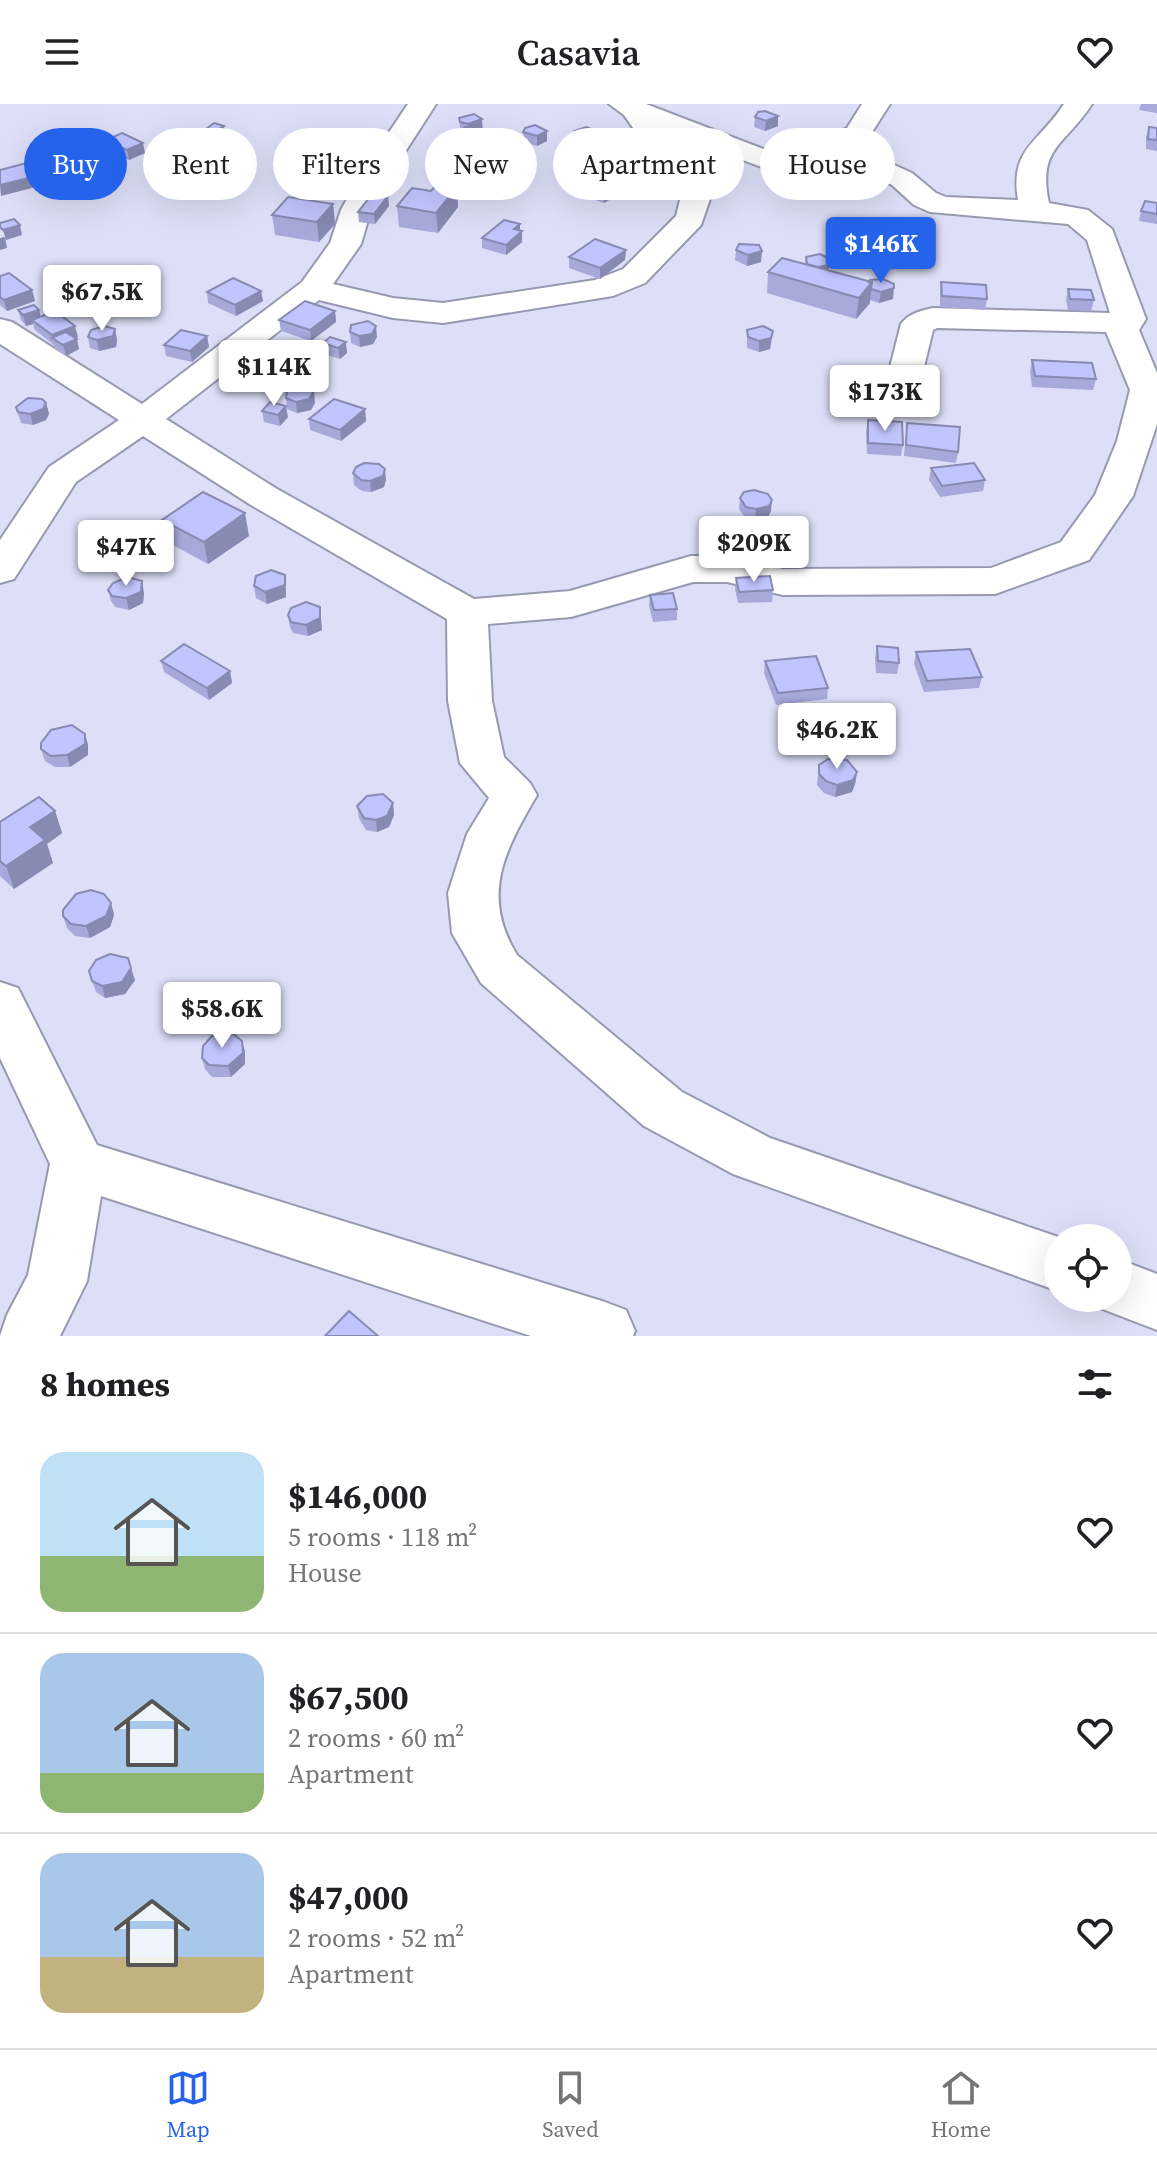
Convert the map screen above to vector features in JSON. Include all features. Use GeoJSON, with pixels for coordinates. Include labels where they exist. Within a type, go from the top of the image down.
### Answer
{"type":"FeatureCollection","features":[{"type":"Feature","properties":{"kind":"street"},"geometry":{"type":"LineString","coordinates":[[4,554],[62,475],[143,420],[313,289],[345,244],[356,210],[368,188],[422,104]]}},
{"type":"Feature","properties":{"kind":"street"},"geometry":{"type":"LineString","coordinates":[[861,128],[876,104]]}},
{"type":"Feature","properties":{"kind":"street"},"geometry":{"type":"LineString","coordinates":[[1035,210],[1027,180],[1034,154],[1078,104]]}},
{"type":"Feature","properties":{"kind":"street"},"geometry":{"type":"LineString","coordinates":[[313,289],[393,308],[443,313],[602,289],[634,276],[690,219],[696,196],[629,106]]}},
{"type":"Feature","properties":{"kind":"street"},"geometry":{"type":"LineString","coordinates":[[629,106],[760,157]]}},
{"type":"Feature","properties":{"kind":"street"},"geometry":{"type":"LineString","coordinates":[[895,176],[925,199],[941,206],[1035,210],[1077,216],[1101,236],[1137,320]]}},
{"type":"Feature","properties":{"kind":"street"},"geometry":{"type":"LineString","coordinates":[[905,375],[918,324],[933,318],[1137,320]]}},
{"type":"Feature","properties":{"kind":"street"},"geometry":{"type":"LineString","coordinates":[[0,329],[264,497],[467,613],[571,604],[691,569],[727,569],[783,582],[995,581],[1075,551],[1114,496],[1135,441],[1147,390],[1122,330],[1137,320]]}},
{"type":"Feature","properties":{"kind":"street"},"geometry":{"type":"LineString","coordinates":[[467,613],[470,701],[483,763],[514,795],[491,834],[472,893],[477,933],[499,969],[663,1109],[753,1157],[1044,1259]]}},
{"type":"Feature","properties":{"kind":"street"},"geometry":{"type":"LineString","coordinates":[[0,1003],[78,1164],[57,1281],[28,1336]]}},
{"type":"Feature","properties":{"kind":"street"},"geometry":{"type":"LineString","coordinates":[[78,1164],[605,1331]]}},
{"type":"Feature","properties":{"kind":"street"},"geometry":{"type":"LineString","coordinates":[[1132,1292],[1157,1302]]}},
{"type":"Feature","properties":{"kind":"building"},"geometry":{"type":"Polygon","coordinates":[[[758,112],[778,116],[766,121],[755,117],[758,112]]]}},
{"type":"Feature","properties":{"kind":"building"},"geometry":{"type":"Polygon","coordinates":[[[474,114],[482,119],[468,124],[460,122],[459,118],[474,114]]]}},
{"type":"Feature","properties":{"kind":"building"},"geometry":{"type":"Polygon","coordinates":[[[214,123],[224,126],[221,128],[207,128],[214,123]]]}},
{"type":"Feature","properties":{"kind":"building"},"geometry":{"type":"Polygon","coordinates":[[[535,125],[547,131],[537,136],[537,128],[525,128],[535,125]]]}},
{"type":"Feature","properties":{"kind":"building"},"geometry":{"type":"Polygon","coordinates":[[[1149,127],[1157,128],[1157,140],[1148,139],[1149,127]]]}},
{"type":"Feature","properties":{"kind":"building"},"geometry":{"type":"Polygon","coordinates":[[[127,135],[143,143],[127,150],[127,135]]]}},
{"type":"Feature","properties":{"kind":"building"},"geometry":{"type":"Polygon","coordinates":[[[24,164],[24,179],[0,185],[0,170],[24,164]]]}},
{"type":"Feature","properties":{"kind":"building"},"geometry":{"type":"Polygon","coordinates":[[[412,188],[425,190],[425,200],[446,200],[436,213],[397,206],[402,200],[409,200],[412,188]]]}},
{"type":"Feature","properties":{"kind":"building"},"geometry":{"type":"Polygon","coordinates":[[[285,200],[333,204],[317,222],[272,215],[285,200]]]}},
{"type":"Feature","properties":{"kind":"building"},"geometry":{"type":"Polygon","coordinates":[[[367,200],[385,200],[374,214],[358,212],[367,200]]]}},
{"type":"Feature","properties":{"kind":"building"},"geometry":{"type":"Polygon","coordinates":[[[1145,201],[1157,203],[1157,214],[1141,211],[1145,201]]]}},
{"type":"Feature","properties":{"kind":"building"},"geometry":{"type":"Polygon","coordinates":[[[14,219],[20,225],[3,230],[0,227],[0,223],[14,219]]]}},
{"type":"Feature","properties":{"kind":"building"},"geometry":{"type":"Polygon","coordinates":[[[504,220],[520,224],[514,229],[522,231],[506,245],[482,238],[504,220]]]}},
{"type":"Feature","properties":{"kind":"building"},"geometry":{"type":"Polygon","coordinates":[[[595,239],[626,250],[600,268],[569,257],[595,239]]]}},
{"type":"Feature","properties":{"kind":"building"},"geometry":{"type":"Polygon","coordinates":[[[739,244],[759,245],[762,251],[748,255],[736,250],[739,244]]]}},
{"type":"Feature","properties":{"kind":"building"},"geometry":{"type":"Polygon","coordinates":[[[820,254],[830,259],[829,265],[818,267],[807,264],[806,257],[820,254]]]}},
{"type":"Feature","properties":{"kind":"building"},"geometry":{"type":"Polygon","coordinates":[[[782,258],[872,282],[859,298],[768,272],[782,258]]]}},
{"type":"Feature","properties":{"kind":"building"},"geometry":{"type":"Polygon","coordinates":[[[9,273],[32,290],[4,300],[0,297],[0,276],[9,273]]]}},
{"type":"Feature","properties":{"kind":"building"},"geometry":{"type":"Polygon","coordinates":[[[233,278],[261,291],[235,305],[207,292],[233,278]]]}},
{"type":"Feature","properties":{"kind":"building"},"geometry":{"type":"Polygon","coordinates":[[[883,279],[894,284],[894,288],[881,292],[871,289],[870,280],[883,279]]]}},
{"type":"Feature","properties":{"kind":"building"},"geometry":{"type":"Polygon","coordinates":[[[941,282],[986,285],[987,299],[942,296],[941,282]]]}},
{"type":"Feature","properties":{"kind":"building"},"geometry":{"type":"Polygon","coordinates":[[[1068,289],[1091,290],[1094,300],[1070,299],[1068,289]]]}},
{"type":"Feature","properties":{"kind":"building"},"geometry":{"type":"Polygon","coordinates":[[[305,301],[335,311],[310,330],[279,320],[305,301]]]}},
{"type":"Feature","properties":{"kind":"building"},"geometry":{"type":"Polygon","coordinates":[[[34,305],[39,310],[23,315],[18,310],[34,305]]]}},
{"type":"Feature","properties":{"kind":"building"},"geometry":{"type":"Polygon","coordinates":[[[55,311],[75,326],[52,335],[32,320],[55,311]]]}},
{"type":"Feature","properties":{"kind":"building"},"geometry":{"type":"Polygon","coordinates":[[[368,321],[376,326],[372,334],[359,336],[350,332],[351,325],[368,321]]]}},
{"type":"Feature","properties":{"kind":"building"},"geometry":{"type":"Polygon","coordinates":[[[104,326],[115,329],[113,336],[97,340],[88,337],[91,330],[104,326]]]}},
{"type":"Feature","properties":{"kind":"building"},"geometry":{"type":"Polygon","coordinates":[[[763,326],[773,331],[771,338],[759,341],[748,337],[747,330],[763,326]]]}},
{"type":"Feature","properties":{"kind":"building"},"geometry":{"type":"Polygon","coordinates":[[[181,330],[207,336],[190,351],[164,345],[181,330]]]}},
{"type":"Feature","properties":{"kind":"building"},"geometry":{"type":"Polygon","coordinates":[[[65,332],[77,339],[63,345],[52,338],[65,332]]]}},
{"type":"Feature","properties":{"kind":"building"},"geometry":{"type":"Polygon","coordinates":[[[330,337],[346,342],[338,348],[323,343],[330,337]]]}},
{"type":"Feature","properties":{"kind":"building"},"geometry":{"type":"Polygon","coordinates":[[[1032,360],[1092,363],[1096,379],[1035,376],[1032,360]]]}},
{"type":"Feature","properties":{"kind":"building"},"geometry":{"type":"Polygon","coordinates":[[[305,386],[314,391],[309,399],[296,402],[286,398],[287,390],[305,386]]]}},
{"type":"Feature","properties":{"kind":"building"},"geometry":{"type":"Polygon","coordinates":[[[28,398],[42,399],[46,403],[43,409],[30,414],[18,412],[16,407],[28,398]]]}},
{"type":"Feature","properties":{"kind":"building"},"geometry":{"type":"Polygon","coordinates":[[[334,399],[365,409],[340,430],[309,419],[334,399]]]}},
{"type":"Feature","properties":{"kind":"building"},"geometry":{"type":"Polygon","coordinates":[[[270,402],[286,406],[278,415],[262,411],[270,402]]]}},
{"type":"Feature","properties":{"kind":"building"},"geometry":{"type":"Polygon","coordinates":[[[868,420],[902,422],[903,445],[868,443],[868,420]]]}},
{"type":"Feature","properties":{"kind":"building"},"geometry":{"type":"Polygon","coordinates":[[[907,423],[960,427],[958,452],[906,445],[907,423]]]}},
{"type":"Feature","properties":{"kind":"building"},"geometry":{"type":"Polygon","coordinates":[[[364,463],[379,464],[385,469],[383,476],[370,481],[361,480],[353,473],[356,467],[364,463]]]}},
{"type":"Feature","properties":{"kind":"building"},"geometry":{"type":"Polygon","coordinates":[[[974,463],[985,480],[942,486],[931,468],[974,463]]]}},
{"type":"Feature","properties":{"kind":"building"},"geometry":{"type":"Polygon","coordinates":[[[754,490],[768,494],[772,500],[769,506],[756,509],[746,507],[740,498],[744,492],[754,490]]]}},
{"type":"Feature","properties":{"kind":"building"},"geometry":{"type":"Polygon","coordinates":[[[203,492],[245,513],[204,542],[162,520],[203,492]]]}},
{"type":"Feature","properties":{"kind":"building"},"geometry":{"type":"Polygon","coordinates":[[[271,570],[285,575],[285,585],[265,592],[254,586],[256,576],[271,570]]]}},
{"type":"Feature","properties":{"kind":"building"},"geometry":{"type":"Polygon","coordinates":[[[770,576],[773,590],[739,592],[736,578],[770,576]]]}},
{"type":"Feature","properties":{"kind":"building"},"geometry":{"type":"Polygon","coordinates":[[[128,577],[142,581],[141,592],[126,598],[112,596],[108,590],[113,583],[128,577]]]}},
{"type":"Feature","properties":{"kind":"building"},"geometry":{"type":"Polygon","coordinates":[[[673,593],[677,609],[654,610],[650,595],[673,593]]]}},
{"type":"Feature","properties":{"kind":"building"},"geometry":{"type":"Polygon","coordinates":[[[306,602],[320,607],[320,618],[306,625],[291,622],[288,615],[291,608],[306,602]]]}},
{"type":"Feature","properties":{"kind":"building"},"geometry":{"type":"Polygon","coordinates":[[[184,644],[230,671],[207,688],[161,661],[184,644]]]}},
{"type":"Feature","properties":{"kind":"building"},"geometry":{"type":"Polygon","coordinates":[[[877,646],[898,648],[899,663],[878,661],[877,646]]]}},
{"type":"Feature","properties":{"kind":"building"},"geometry":{"type":"Polygon","coordinates":[[[970,649],[982,677],[927,681],[916,652],[970,649]]]}},
{"type":"Feature","properties":{"kind":"building"},"geometry":{"type":"Polygon","coordinates":[[[816,656],[828,688],[778,693],[765,661],[816,656]]]}},
{"type":"Feature","properties":{"kind":"building"},"geometry":{"type":"Polygon","coordinates":[[[72,725],[85,734],[85,744],[67,755],[51,756],[41,749],[41,743],[51,730],[72,725]]]}},
{"type":"Feature","properties":{"kind":"building"},"geometry":{"type":"Polygon","coordinates":[[[828,759],[847,760],[857,772],[853,780],[837,785],[826,781],[819,774],[819,765],[828,759]]]}},
{"type":"Feature","properties":{"kind":"building"},"geometry":{"type":"Polygon","coordinates":[[[383,794],[393,803],[387,816],[376,820],[364,818],[357,806],[367,796],[383,794]]]}},
{"type":"Feature","properties":{"kind":"building"},"geometry":{"type":"Polygon","coordinates":[[[39,797],[55,811],[30,827],[45,840],[6,866],[0,861],[0,822],[39,797]]]}},
{"type":"Feature","properties":{"kind":"building"},"geometry":{"type":"Polygon","coordinates":[[[91,890],[104,894],[111,903],[106,916],[86,926],[71,924],[63,916],[63,910],[76,894],[91,890]]]}},
{"type":"Feature","properties":{"kind":"building"},"geometry":{"type":"Polygon","coordinates":[[[110,954],[128,958],[131,968],[122,982],[102,986],[92,981],[89,971],[96,960],[110,954]]]}},
{"type":"Feature","properties":{"kind":"building"},"geometry":{"type":"Polygon","coordinates":[[[232,1033],[242,1041],[243,1053],[228,1066],[209,1065],[202,1058],[203,1046],[212,1036],[232,1033]]]}},
{"type":"Feature","properties":{"kind":"building"},"geometry":{"type":"Polygon","coordinates":[[[349,1311],[378,1336],[325,1336],[349,1311]]]}}]}
